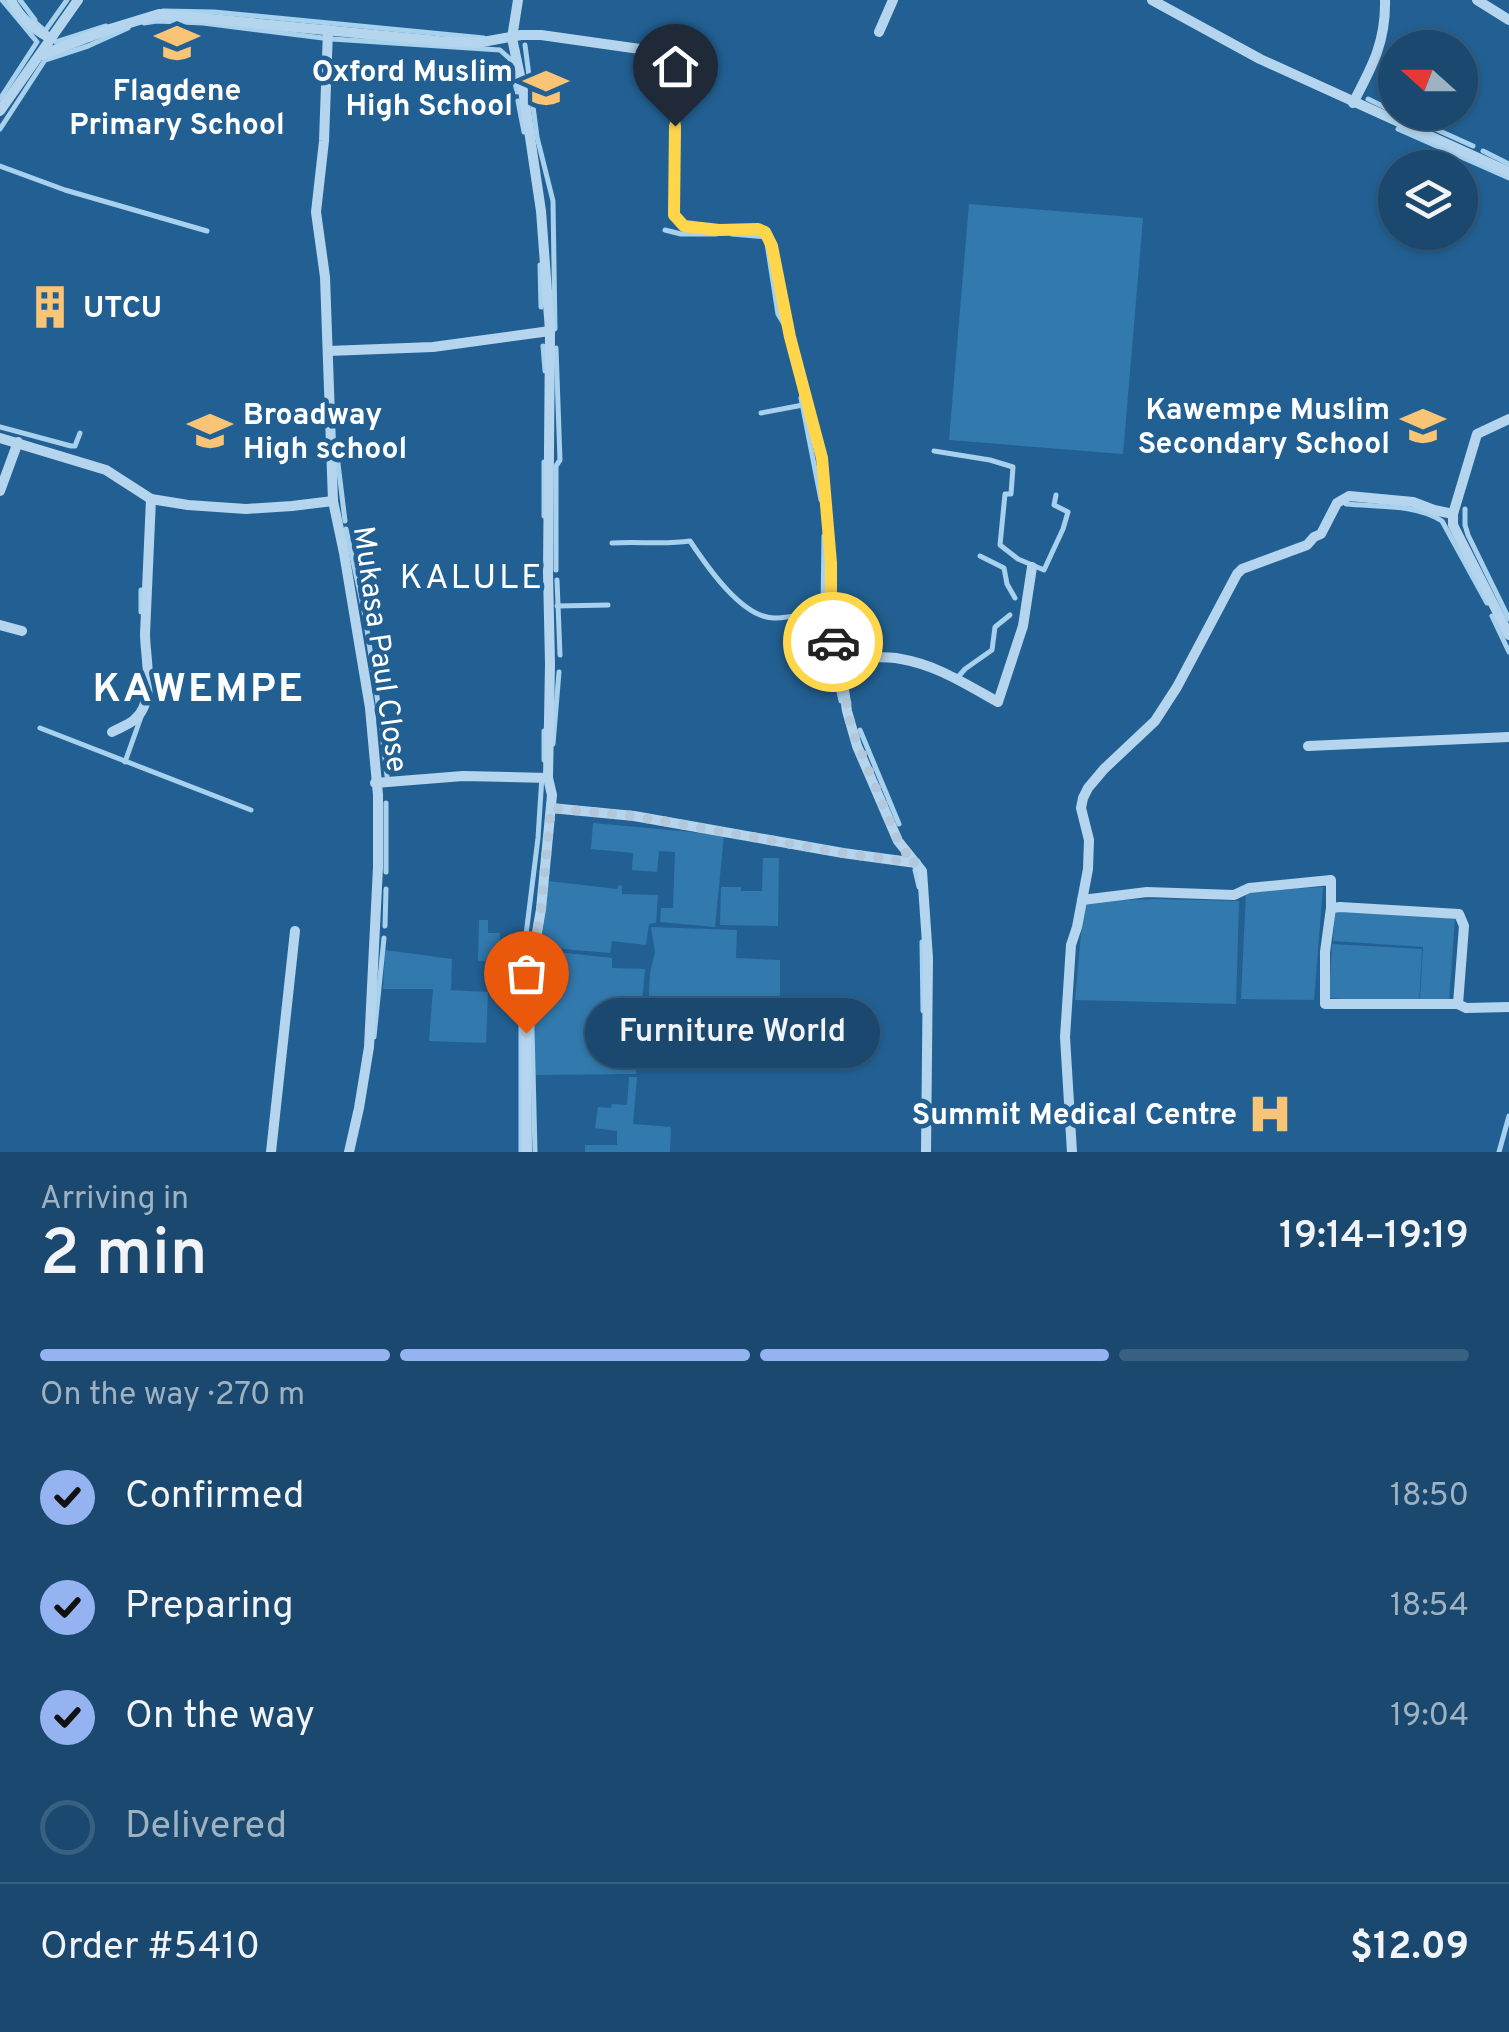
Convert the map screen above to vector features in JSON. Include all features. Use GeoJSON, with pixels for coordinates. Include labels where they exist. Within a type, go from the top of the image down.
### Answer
{"type":"FeatureCollection","features":[{"type":"Feature","properties":{"kind":"street"},"geometry":{"type":"LineString","coordinates":[[10,0],[34,29],[50,38]]}},
{"type":"Feature","properties":{"kind":"street"},"geometry":{"type":"LineString","coordinates":[[0,111],[78,0]]}},
{"type":"Feature","properties":{"kind":"street"},"geometry":{"type":"LineString","coordinates":[[518,0],[512,38],[541,212],[550,331],[548,778],[552,794],[541,908],[526,998],[527,1152]]}},
{"type":"Feature","properties":{"kind":"street"},"geometry":{"type":"LineString","coordinates":[[878,32],[893,0]]}},
{"type":"Feature","properties":{"kind":"street"},"geometry":{"type":"LineString","coordinates":[[1152,0],[1260,59],[1509,172]]}},
{"type":"Feature","properties":{"kind":"street"},"geometry":{"type":"LineString","coordinates":[[1353,103],[1373,65],[1386,24],[1386,0]]}},
{"type":"Feature","properties":{"kind":"street"},"geometry":{"type":"LineString","coordinates":[[1477,0],[1509,20]]}},
{"type":"Feature","properties":{"kind":"street"},"geometry":{"type":"LineString","coordinates":[[41,55],[110,28],[160,14],[477,43],[553,36],[654,51],[674,64],[674,215],[684,226],[758,229],[769,237],[822,458],[831,563],[829,628],[847,711],[857,746],[898,841],[922,871],[927,919],[926,1152]]}},
{"type":"Feature","properties":{"kind":"street","name":"Mukasa Paul Close"},"geometry":{"type":"LineString","coordinates":[[328,30],[324,140],[316,212],[325,276],[332,501],[370,708],[378,795],[369,1047],[349,1152]]}},
{"type":"Feature","properties":{"kind":"street"},"geometry":{"type":"LineString","coordinates":[[328,351],[433,346],[550,331]]}},
{"type":"Feature","properties":{"kind":"street"},"geometry":{"type":"LineString","coordinates":[[1508,627],[1453,524],[1453,514],[1476,434],[1509,419]]}},
{"type":"Feature","properties":{"kind":"street"},"geometry":{"type":"LineString","coordinates":[[0,438],[114,473],[151,499],[246,509],[332,501]]}},
{"type":"Feature","properties":{"kind":"street"},"geometry":{"type":"LineString","coordinates":[[0,491],[18,442]]}},
{"type":"Feature","properties":{"kind":"street"},"geometry":{"type":"LineString","coordinates":[[1072,1152],[1064,1037],[1071,945],[1088,869],[1089,840],[1081,808],[1088,788],[1155,721],[1237,574],[1251,564],[1307,544],[1322,534],[1338,502],[1348,496],[1414,502],[1453,514]]}},
{"type":"Feature","properties":{"kind":"street"},"geometry":{"type":"LineString","coordinates":[[112,732],[137,718],[145,704],[151,499]]}},
{"type":"Feature","properties":{"kind":"street"},"geometry":{"type":"LineString","coordinates":[[836,656],[897,658],[918,663],[946,672],[998,702],[1023,626],[1032,568]]}},
{"type":"Feature","properties":{"kind":"street"},"geometry":{"type":"LineString","coordinates":[[0,625],[22,631]]}},
{"type":"Feature","properties":{"kind":"street"},"geometry":{"type":"LineString","coordinates":[[1308,746],[1509,736]]}},
{"type":"Feature","properties":{"kind":"street"},"geometry":{"type":"LineString","coordinates":[[375,783],[463,776],[548,778]]}},
{"type":"Feature","properties":{"kind":"street"},"geometry":{"type":"LineString","coordinates":[[551,808],[634,816],[917,863]]}},
{"type":"Feature","properties":{"kind":"street"},"geometry":{"type":"LineString","coordinates":[[1082,900],[1147,892],[1234,895],[1249,888],[1331,880],[1325,1004],[1509,1007]]}},
{"type":"Feature","properties":{"kind":"street"},"geometry":{"type":"LineString","coordinates":[[1331,908],[1459,914],[1464,926],[1458,1004]]}},
{"type":"Feature","properties":{"kind":"street"},"geometry":{"type":"LineString","coordinates":[[271,1152],[295,931]]}},
{"type":"Feature","properties":{"kind":"shaded area"},"geometry":{"type":"Polygon","coordinates":[[[969,204],[1143,218],[1123,454],[949,440],[969,204]]]}},
{"type":"Feature","properties":{"kind":"shaded area"},"geometry":{"type":"Polygon","coordinates":[[[593,823],[724,835],[715,927],[660,922],[661,908],[673,908],[675,852],[659,851],[657,872],[632,870],[633,853],[591,849],[593,823]]]}},
{"type":"Feature","properties":{"kind":"shaded area"},"geometry":{"type":"Polygon","coordinates":[[[763,858],[779,858],[778,926],[720,925],[721,887],[762,891],[763,858]]]}},
{"type":"Feature","properties":{"kind":"shaded area"},"geometry":{"type":"Polygon","coordinates":[[[548,881],[617,889],[619,885],[622,894],[658,895],[656,923],[649,924],[646,945],[612,941],[610,953],[539,947],[548,881]]]}},
{"type":"Feature","properties":{"kind":"shaded area"},"geometry":{"type":"Polygon","coordinates":[[[1323,887],[1314,1000],[1241,999],[1246,892],[1323,887]]]}},
{"type":"Feature","properties":{"kind":"shaded area"},"geometry":{"type":"Polygon","coordinates":[[[1084,901],[1239,901],[1236,1004],[1075,1000],[1084,901]]]}},
{"type":"Feature","properties":{"kind":"shaded area"},"geometry":{"type":"Polygon","coordinates":[[[1335,910],[1455,918],[1449,1001],[1420,999],[1423,947],[1333,941],[1335,910]]]}},
{"type":"Feature","properties":{"kind":"shaded area"},"geometry":{"type":"Polygon","coordinates":[[[479,920],[488,920],[488,933],[500,933],[500,961],[478,961],[479,920]]]}},
{"type":"Feature","properties":{"kind":"shaded area"},"geometry":{"type":"Polygon","coordinates":[[[651,927],[737,930],[736,958],[780,960],[780,1011],[648,1012],[655,952],[651,927]]]}},
{"type":"Feature","properties":{"kind":"shaded area"},"geometry":{"type":"Polygon","coordinates":[[[1332,944],[1422,949],[1419,1003],[1329,998],[1332,944]]]}},
{"type":"Feature","properties":{"kind":"shaded area"},"geometry":{"type":"Polygon","coordinates":[[[385,950],[452,959],[449,990],[488,992],[486,1043],[429,1041],[433,989],[383,989],[385,950]]]}},
{"type":"Feature","properties":{"kind":"shaded area"},"geometry":{"type":"Polygon","coordinates":[[[538,950],[612,958],[612,968],[645,969],[636,1074],[533,1075],[538,950]]]}},
{"type":"Feature","properties":{"kind":"shaded area"},"geometry":{"type":"Polygon","coordinates":[[[629,1077],[637,1077],[633,1124],[671,1127],[670,1152],[585,1152],[585,1145],[617,1145],[617,1131],[595,1128],[598,1107],[627,1105],[629,1077]]]}},
{"type":"Feature","properties":{"kind":"waterway"},"geometry":{"type":"LineString","coordinates":[[0,99],[37,42],[2,0]]}},
{"type":"Feature","properties":{"kind":"waterway"},"geometry":{"type":"LineString","coordinates":[[20,0],[45,31],[67,0]]}},
{"type":"Feature","properties":{"kind":"waterway"},"geometry":{"type":"LineString","coordinates":[[163,11],[214,12],[484,38]]}},
{"type":"Feature","properties":{"kind":"waterway"},"geometry":{"type":"LineString","coordinates":[[144,23],[203,23],[323,38]]}},
{"type":"Feature","properties":{"kind":"waterway"},"geometry":{"type":"LineString","coordinates":[[56,42],[106,26]]}},
{"type":"Feature","properties":{"kind":"waterway"},"geometry":{"type":"LineString","coordinates":[[0,129],[45,60],[128,28]]}},
{"type":"Feature","properties":{"kind":"waterway"},"geometry":{"type":"LineString","coordinates":[[332,39],[500,50],[510,59],[517,92]]}},
{"type":"Feature","properties":{"kind":"waterway"},"geometry":{"type":"LineString","coordinates":[[525,45],[537,137],[553,201],[555,329]]}},
{"type":"Feature","properties":{"kind":"waterway"},"geometry":{"type":"LineString","coordinates":[[1368,99],[1378,104]]}},
{"type":"Feature","properties":{"kind":"waterway"},"geometry":{"type":"LineString","coordinates":[[518,101],[524,132]]}},
{"type":"Feature","properties":{"kind":"waterway"},"geometry":{"type":"LineString","coordinates":[[1400,130],[1509,178]]}},
{"type":"Feature","properties":{"kind":"waterway"},"geometry":{"type":"LineString","coordinates":[[1438,130],[1473,146]]}},
{"type":"Feature","properties":{"kind":"waterway"},"geometry":{"type":"LineString","coordinates":[[1483,151],[1509,164]]}},
{"type":"Feature","properties":{"kind":"waterway"},"geometry":{"type":"LineString","coordinates":[[0,166],[65,190],[207,231]]}},
{"type":"Feature","properties":{"kind":"waterway"},"geometry":{"type":"LineString","coordinates":[[665,230],[716,234]]}},
{"type":"Feature","properties":{"kind":"waterway"},"geometry":{"type":"LineString","coordinates":[[732,234],[766,237],[778,314],[784,324]]}},
{"type":"Feature","properties":{"kind":"waterway"},"geometry":{"type":"LineString","coordinates":[[540,265],[541,307]]}},
{"type":"Feature","properties":{"kind":"waterway"},"geometry":{"type":"LineString","coordinates":[[543,346],[545,371]]}},
{"type":"Feature","properties":{"kind":"waterway"},"geometry":{"type":"LineString","coordinates":[[556,348],[560,460],[556,466],[556,570]]}},
{"type":"Feature","properties":{"kind":"waterway"},"geometry":{"type":"LineString","coordinates":[[801,398],[821,500]]}},
{"type":"Feature","properties":{"kind":"waterway"},"geometry":{"type":"LineString","coordinates":[[761,413],[803,405]]}},
{"type":"Feature","properties":{"kind":"waterway"},"geometry":{"type":"LineString","coordinates":[[0,427],[71,446],[75,446],[80,433]]}},
{"type":"Feature","properties":{"kind":"waterway"},"geometry":{"type":"LineString","coordinates":[[336,447],[345,521]]}},
{"type":"Feature","properties":{"kind":"waterway"},"geometry":{"type":"LineString","coordinates":[[934,451],[1013,467],[1011,494],[1005,494],[1000,545],[1018,559],[1044,570],[1068,512],[1054,505],[1056,495]]}},
{"type":"Feature","properties":{"kind":"waterway"},"geometry":{"type":"LineString","coordinates":[[544,462],[544,516]]}},
{"type":"Feature","properties":{"kind":"waterway"},"geometry":{"type":"LineString","coordinates":[[1346,504],[1408,509],[1442,521],[1487,603]]}},
{"type":"Feature","properties":{"kind":"waterway"},"geometry":{"type":"LineString","coordinates":[[1465,509],[1468,535],[1509,619]]}},
{"type":"Feature","properties":{"kind":"waterway"},"geometry":{"type":"LineString","coordinates":[[346,529],[365,616],[380,717]]}},
{"type":"Feature","properties":{"kind":"waterway"},"geometry":{"type":"LineString","coordinates":[[612,543],[690,541],[739,601],[763,616],[776,618],[823,610],[824,536]]}},
{"type":"Feature","properties":{"kind":"waterway"},"geometry":{"type":"LineString","coordinates":[[980,556],[1004,568],[1015,598]]}},
{"type":"Feature","properties":{"kind":"waterway"},"geometry":{"type":"LineString","coordinates":[[557,580],[560,655]]}},
{"type":"Feature","properties":{"kind":"waterway"},"geometry":{"type":"LineString","coordinates":[[141,590],[141,612]]}},
{"type":"Feature","properties":{"kind":"waterway"},"geometry":{"type":"LineString","coordinates":[[557,606],[608,605]]}},
{"type":"Feature","properties":{"kind":"waterway"},"geometry":{"type":"LineString","coordinates":[[958,677],[992,650],[995,627],[1010,615]]}},
{"type":"Feature","properties":{"kind":"waterway"},"geometry":{"type":"LineString","coordinates":[[1492,616],[1509,652]]}},
{"type":"Feature","properties":{"kind":"waterway"},"geometry":{"type":"LineString","coordinates":[[823,621],[841,701]]}},
{"type":"Feature","properties":{"kind":"waterway"},"geometry":{"type":"LineString","coordinates":[[553,744],[559,672]]}},
{"type":"Feature","properties":{"kind":"waterway"},"geometry":{"type":"LineString","coordinates":[[125,762],[141,717]]}},
{"type":"Feature","properties":{"kind":"waterway"},"geometry":{"type":"LineString","coordinates":[[381,724],[387,776]]}},
{"type":"Feature","properties":{"kind":"waterway"},"geometry":{"type":"LineString","coordinates":[[40,728],[251,810]]}},
{"type":"Feature","properties":{"kind":"waterway"},"geometry":{"type":"LineString","coordinates":[[860,730],[899,824]]}},
{"type":"Feature","properties":{"kind":"waterway"},"geometry":{"type":"LineString","coordinates":[[544,731],[544,760]]}},
{"type":"Feature","properties":{"kind":"waterway"},"geometry":{"type":"LineString","coordinates":[[521,1152],[521,975],[542,776]]}},
{"type":"Feature","properties":{"kind":"waterway"},"geometry":{"type":"LineString","coordinates":[[386,803],[386,872]]}},
{"type":"Feature","properties":{"kind":"waterway"},"geometry":{"type":"LineString","coordinates":[[915,870],[919,887]]}},
{"type":"Feature","properties":{"kind":"waterway"},"geometry":{"type":"LineString","coordinates":[[385,926],[386,889]]}},
{"type":"Feature","properties":{"kind":"waterway"},"geometry":{"type":"LineString","coordinates":[[374,1037],[384,938]]}},
{"type":"Feature","properties":{"kind":"waterway"},"geometry":{"type":"LineString","coordinates":[[922,942],[923,1011]]}},
{"type":"Feature","properties":{"kind":"waterway"},"geometry":{"type":"LineString","coordinates":[[535,1152],[532,1028],[536,964]]}},
{"type":"Feature","properties":{"kind":"waterway"},"geometry":{"type":"LineString","coordinates":[[1499,1152],[1509,1116]]}},
{"type":"Feature","properties":{"kind":"way so far"},"geometry":{"type":"LineString","coordinates":[[526,1033],[526,998],[541,908],[551,808],[634,816],[917,863],[898,841],[857,746],[833,642]]}},
{"type":"Feature","properties":{"kind":"place","name":"Flagdene Primary School"},"geometry":{"type":"Point","coordinates":[177,43]}},
{"type":"Feature","properties":{"kind":"place","name":"Oxford Muslim High School"},"geometry":{"type":"Point","coordinates":[546,88]}},
{"type":"Feature","properties":{"kind":"place","name":"UTCU"},"geometry":{"type":"Point","coordinates":[50,307]}},
{"type":"Feature","properties":{"kind":"place","name":"Kawempe Muslim Secondary School"},"geometry":{"type":"Point","coordinates":[1423,426]}},
{"type":"Feature","properties":{"kind":"place","name":"Broadway High school"},"geometry":{"type":"Point","coordinates":[210,431]}},
{"type":"Feature","properties":{"kind":"place","name":"Furniture World"},"geometry":{"type":"Point","coordinates":[526,1033]}},
{"type":"Feature","properties":{"kind":"place","name":"Summit Medical Centre"},"geometry":{"type":"Point","coordinates":[1270,1114]}},
{"type":"Feature","properties":{"kind":"district","name":"KALULE"},"geometry":{"type":"Point","coordinates":[472,576]}},
{"type":"Feature","properties":{"kind":"district","name":"KAWEMPE"},"geometry":{"type":"Point","coordinates":[199,687]}},
{"type":"Feature","properties":{"kind":"route"},"geometry":{"type":"LineString","coordinates":[[675,126],[674,215],[684,226],[758,229],[765,232],[772,246],[790,337],[822,458],[831,563],[829,628],[833,642]]}}]}
